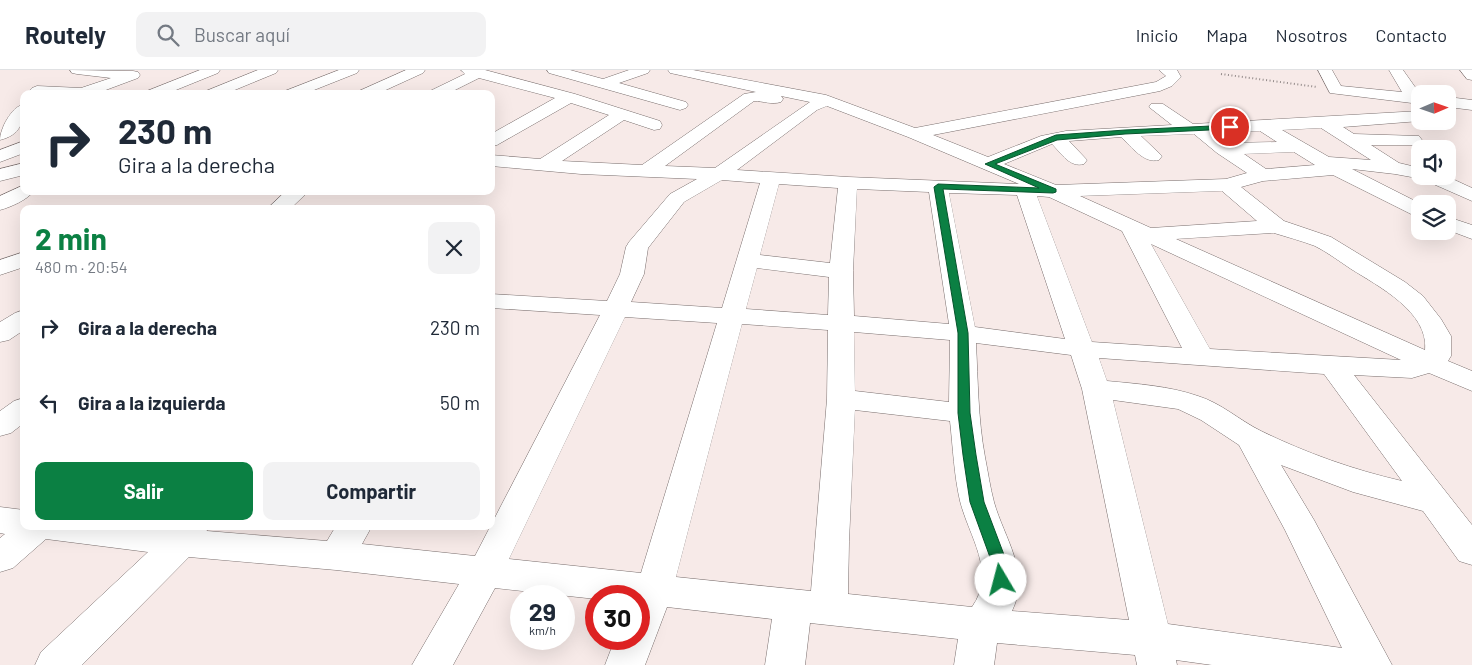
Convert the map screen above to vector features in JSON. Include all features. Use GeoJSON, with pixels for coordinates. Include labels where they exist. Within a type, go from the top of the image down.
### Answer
{"type":"FeatureCollection","features":[{"type":"Feature","properties":{"kind":"street"},"geometry":{"type":"LineString","coordinates":[[77,70],[108,71],[151,77]]}},
{"type":"Feature","properties":{"kind":"street"},"geometry":{"type":"LineString","coordinates":[[162,90],[213,70]]}},
{"type":"Feature","properties":{"kind":"street"},"geometry":{"type":"LineString","coordinates":[[221,90],[271,70]]}},
{"type":"Feature","properties":{"kind":"street"},"geometry":{"type":"LineString","coordinates":[[300,90],[352,70]]}},
{"type":"Feature","properties":{"kind":"street"},"geometry":{"type":"LineString","coordinates":[[373,90],[418,70]]}},
{"type":"Feature","properties":{"kind":"street"},"geometry":{"type":"LineString","coordinates":[[554,70],[680,106]]}},
{"type":"Feature","properties":{"kind":"street"},"geometry":{"type":"LineString","coordinates":[[604,84],[643,70]]}},
{"type":"Feature","properties":{"kind":"street"},"geometry":{"type":"LineString","coordinates":[[675,70],[715,75],[914,133],[988,164],[1039,190],[1139,230],[1472,382]]}},
{"type":"Feature","properties":{"kind":"street"},"geometry":{"type":"LineString","coordinates":[[914,133],[1160,86],[1174,77],[1171,72],[1166,70]]}},
{"type":"Feature","properties":{"kind":"street"},"geometry":{"type":"LineString","coordinates":[[1325,70],[1335,90],[1411,97]]}},
{"type":"Feature","properties":{"kind":"street"},"geometry":{"type":"LineString","coordinates":[[1396,70],[1411,90]]}},
{"type":"Feature","properties":{"kind":"street"},"geometry":{"type":"LineString","coordinates":[[1466,70],[1472,76]]}},
{"type":"Feature","properties":{"kind":"street"},"geometry":{"type":"LineString","coordinates":[[443,90],[472,72],[569,97],[654,125]]}},
{"type":"Feature","properties":{"kind":"street"},"geometry":{"type":"LineString","coordinates":[[37,90],[48,75]]}},
{"type":"Feature","properties":{"kind":"street"},"geometry":{"type":"LineString","coordinates":[[90,90],[133,75]]}},
{"type":"Feature","properties":{"kind":"street"},"geometry":{"type":"LineString","coordinates":[[646,171],[750,97],[762,96],[818,104]]}},
{"type":"Feature","properties":{"kind":"street"},"geometry":{"type":"LineString","coordinates":[[495,139],[569,97]]}},
{"type":"Feature","properties":{"kind":"street"},"geometry":{"type":"LineString","coordinates":[[1456,103],[1472,105]]}},
{"type":"Feature","properties":{"kind":"street"},"geometry":{"type":"LineString","coordinates":[[432,665],[485,572],[616,309],[632,274],[637,247],[678,198],[719,174],[818,104]]}},
{"type":"Feature","properties":{"kind":"street"},"geometry":{"type":"LineString","coordinates":[[1157,107],[1224,149],[1262,176]]}},
{"type":"Feature","properties":{"kind":"street"},"geometry":{"type":"LineString","coordinates":[[545,164],[622,114]]}},
{"type":"Feature","properties":{"kind":"street"},"geometry":{"type":"LineString","coordinates":[[8,133],[20,115]]}},
{"type":"Feature","properties":{"kind":"street"},"geometry":{"type":"LineString","coordinates":[[988,164],[1056,138],[1125,132],[1325,123],[1411,117]]}},
{"type":"Feature","properties":{"kind":"street"},"geometry":{"type":"LineString","coordinates":[[1325,123],[1395,168]]}},
{"type":"Feature","properties":{"kind":"street"},"geometry":{"type":"LineString","coordinates":[[1263,125],[1295,147],[1411,206]]}},
{"type":"Feature","properties":{"kind":"street"},"geometry":{"type":"LineString","coordinates":[[1125,132],[1153,156]]}},
{"type":"Feature","properties":{"kind":"street"},"geometry":{"type":"LineString","coordinates":[[1056,138],[1078,160]]}},
{"type":"Feature","properties":{"kind":"street"},"geometry":{"type":"LineString","coordinates":[[1351,139],[1412,140]]}},
{"type":"Feature","properties":{"kind":"street"},"geometry":{"type":"LineString","coordinates":[[1224,149],[1295,147]]}},
{"type":"Feature","properties":{"kind":"street"},"geometry":{"type":"LineString","coordinates":[[0,157],[20,148]]}},
{"type":"Feature","properties":{"kind":"street"},"geometry":{"type":"LineString","coordinates":[[495,160],[848,183],[1039,190],[1227,185],[1262,176],[1328,165],[1395,168],[1411,172]]}},
{"type":"Feature","properties":{"kind":"street"},"geometry":{"type":"LineString","coordinates":[[0,175],[20,170]]}},
{"type":"Feature","properties":{"kind":"street"},"geometry":{"type":"LineString","coordinates":[[650,601],[733,316],[771,177]]}},
{"type":"Feature","properties":{"kind":"street"},"geometry":{"type":"LineString","coordinates":[[785,665],[811,607],[830,542],[842,399],[841,271],[848,183]]}},
{"type":"Feature","properties":{"kind":"street"},"geometry":{"type":"LineString","coordinates":[[1227,185],[1276,226]]}},
{"type":"Feature","properties":{"kind":"street"},"geometry":{"type":"LineString","coordinates":[[1449,185],[1472,195]]}},
{"type":"Feature","properties":{"kind":"street"},"geometry":{"type":"LineString","coordinates":[[938,187],[963,333],[964,413],[977,502],[999,560],[1001,580],[998,601],[982,625],[975,651],[974,665]]}},
{"type":"Feature","properties":{"kind":"street"},"geometry":{"type":"LineString","coordinates":[[1039,190],[1096,389],[1155,652]]}},
{"type":"Feature","properties":{"kind":"street"},"geometry":{"type":"LineString","coordinates":[[0,204],[20,193]]}},
{"type":"Feature","properties":{"kind":"street"},"geometry":{"type":"LineString","coordinates":[[282,205],[294,195]]}},
{"type":"Feature","properties":{"kind":"street"},"geometry":{"type":"LineString","coordinates":[[495,305],[616,309],[840,323],[963,333],[1083,349],[1332,366],[1388,369],[1412,368],[1430,364],[1438,356],[1438,336],[1432,324],[1414,301],[1397,287],[1314,237],[1276,226],[1139,230]]}},
{"type":"Feature","properties":{"kind":"street"},"geometry":{"type":"LineString","coordinates":[[1456,226],[1472,233]]}},
{"type":"Feature","properties":{"kind":"street"},"geometry":{"type":"LineString","coordinates":[[1139,230],[1200,356]]}},
{"type":"Feature","properties":{"kind":"street"},"geometry":{"type":"LineString","coordinates":[[748,260],[841,271]]}},
{"type":"Feature","properties":{"kind":"street"},"geometry":{"type":"LineString","coordinates":[[0,334],[20,321]]}},
{"type":"Feature","properties":{"kind":"street"},"geometry":{"type":"LineString","coordinates":[[1332,366],[1472,551]]}},
{"type":"Feature","properties":{"kind":"street"},"geometry":{"type":"LineString","coordinates":[[1096,389],[1182,400],[1198,406],[1250,438],[1313,465],[1402,495],[1435,501]]}},
{"type":"Feature","properties":{"kind":"street"},"geometry":{"type":"LineString","coordinates":[[842,399],[964,413]]}},
{"type":"Feature","properties":{"kind":"street"},"geometry":{"type":"LineString","coordinates":[[0,426],[20,411]]}},
{"type":"Feature","properties":{"kind":"street"},"geometry":{"type":"LineString","coordinates":[[1250,438],[1302,530],[1337,602],[1372,665]]}},
{"type":"Feature","properties":{"kind":"street"},"geometry":{"type":"LineString","coordinates":[[0,520],[20,522]]}},
{"type":"Feature","properties":{"kind":"street"},"geometry":{"type":"LineString","coordinates":[[0,558],[33,530]]}},
{"type":"Feature","properties":{"kind":"street"},"geometry":{"type":"LineString","coordinates":[[111,530],[190,535],[336,556],[982,625],[1155,652],[1330,664]]}},
{"type":"Feature","properties":{"kind":"street"},"geometry":{"type":"LineString","coordinates":[[336,556],[352,530]]}},
{"type":"Feature","properties":{"kind":"street"},"geometry":{"type":"LineString","coordinates":[[55,665],[190,535]]}},
{"type":"Feature","properties":{"kind":"street"},"geometry":{"type":"LineString","coordinates":[[625,665],[631,650]]}},
{"type":"Feature","properties":{"kind":"path"},"geometry":{"type":"LineString","coordinates":[[1221,74],[1335,90]]}},
{"type":"Feature","properties":{"kind":"route"},"geometry":{"type":"LineString","coordinates":[[1001,580],[999,560],[977,502],[969,455],[964,413],[963,333],[938,187],[1053,190],[988,164],[1047,140],[1066,136],[1230,127]]}}]}
